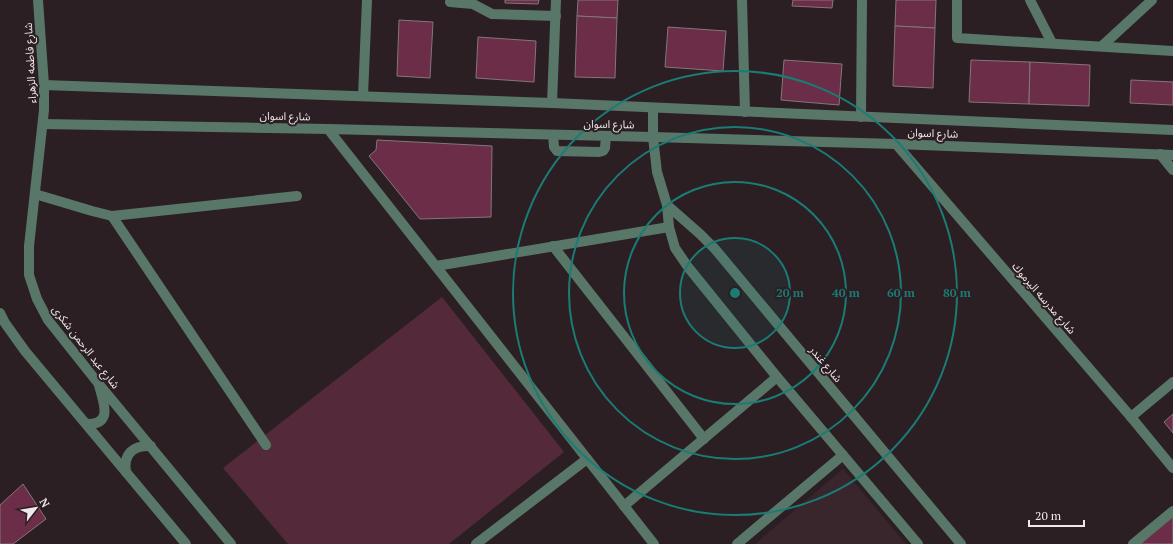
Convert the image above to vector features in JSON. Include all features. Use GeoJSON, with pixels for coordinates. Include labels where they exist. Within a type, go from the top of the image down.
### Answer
{"type":"FeatureCollection","features":[{"type":"Feature","properties":{"kind":"street","name":"شارع فاطمه الزهراء"},"geometry":{"type":"LineString","coordinates":[[38,0],[44,85],[43,124]]}},
{"type":"Feature","properties":{"kind":"street"},"geometry":{"type":"LineString","coordinates":[[363,96],[367,0]]}},
{"type":"Feature","properties":{"kind":"street"},"geometry":{"type":"LineString","coordinates":[[552,103],[556,0]]}},
{"type":"Feature","properties":{"kind":"street"},"geometry":{"type":"LineString","coordinates":[[742,0],[746,112]]}},
{"type":"Feature","properties":{"kind":"street"},"geometry":{"type":"LineString","coordinates":[[861,117],[862,0]]}},
{"type":"Feature","properties":{"kind":"street"},"geometry":{"type":"LineString","coordinates":[[957,0],[957,38],[1173,51]]}},
{"type":"Feature","properties":{"kind":"street"},"geometry":{"type":"LineString","coordinates":[[1030,0],[1052,43]]}},
{"type":"Feature","properties":{"kind":"street"},"geometry":{"type":"LineString","coordinates":[[1102,46],[1152,0]]}},
{"type":"Feature","properties":{"kind":"street"},"geometry":{"type":"LineString","coordinates":[[450,2],[472,4],[492,14],[556,16]]}},
{"type":"Feature","properties":{"kind":"street","name":"شارع اسوان"},"geometry":{"type":"LineString","coordinates":[[44,85],[552,103],[1173,130]]}},
{"type":"Feature","properties":{"kind":"street"},"geometry":{"type":"LineString","coordinates":[[653,108],[653,137],[657,172],[667,205],[669,227],[675,248],[688,267],[777,377],[918,544]]}},
{"type":"Feature","properties":{"kind":"street","name":"شارع اسوان"},"geometry":{"type":"LineString","coordinates":[[43,124],[328,128],[896,144],[1173,155]]}},
{"type":"Feature","properties":{"kind":"street","name":"شارع عبد الرحمن شكرى"},"geometry":{"type":"LineString","coordinates":[[43,124],[29,246],[29,275],[37,299],[48,320],[231,544]]}},
{"type":"Feature","properties":{"kind":"street"},"geometry":{"type":"LineString","coordinates":[[328,128],[654,544]]}},
{"type":"Feature","properties":{"kind":"street"},"geometry":{"type":"LineString","coordinates":[[553,135],[554,147],[557,151],[599,152],[603,151],[605,148],[606,136]]}},
{"type":"Feature","properties":{"kind":"street","name":"شارع مدرسه اليرموك"},"geometry":{"type":"LineString","coordinates":[[896,144],[1131,417],[1173,468]]}},
{"type":"Feature","properties":{"kind":"street"},"geometry":{"type":"LineString","coordinates":[[1160,154],[1173,170]]}},
{"type":"Feature","properties":{"kind":"street"},"geometry":{"type":"LineString","coordinates":[[35,194],[112,216],[297,196]]}},
{"type":"Feature","properties":{"kind":"street","name":"شارع غندر"},"geometry":{"type":"LineString","coordinates":[[667,205],[715,249],[961,544]]}},
{"type":"Feature","properties":{"kind":"street"},"geometry":{"type":"LineString","coordinates":[[112,216],[266,445]]}},
{"type":"Feature","properties":{"kind":"street"},"geometry":{"type":"LineString","coordinates":[[436,266],[669,227]]}},
{"type":"Feature","properties":{"kind":"street"},"geometry":{"type":"LineString","coordinates":[[553,246],[704,439]]}},
{"type":"Feature","properties":{"kind":"street"},"geometry":{"type":"LineString","coordinates":[[0,313],[5,323],[25,351],[186,544]]}},
{"type":"Feature","properties":{"kind":"street"},"geometry":{"type":"LineString","coordinates":[[624,506],[777,377]]}},
{"type":"Feature","properties":{"kind":"street"},"geometry":{"type":"LineString","coordinates":[[1131,417],[1173,382]]}},
{"type":"Feature","properties":{"kind":"street"},"geometry":{"type":"LineString","coordinates":[[86,424],[100,422],[104,416],[105,409],[98,383]]}},
{"type":"Feature","properties":{"kind":"street"},"geometry":{"type":"LineString","coordinates":[[126,472],[126,459],[130,453],[143,445],[151,446]]}},
{"type":"Feature","properties":{"kind":"street"},"geometry":{"type":"LineString","coordinates":[[738,544],[843,455]]}},
{"type":"Feature","properties":{"kind":"street"},"geometry":{"type":"LineString","coordinates":[[476,544],[587,459]]}},
{"type":"Feature","properties":{"kind":"street"},"geometry":{"type":"LineString","coordinates":[[1133,544],[1173,511]]}},
{"type":"Feature","properties":{"kind":"shaded area"},"geometry":{"type":"Polygon","coordinates":[[[442,297],[564,452],[449,544],[288,544],[223,468],[442,297]]]}},
{"type":"Feature","properties":{"kind":"shaded area"},"geometry":{"type":"Polygon","coordinates":[[[843,469],[906,544],[755,544],[843,469]]]}},
{"type":"Feature","properties":{"kind":"building"},"geometry":{"type":"Polygon","coordinates":[[[505,0],[539,0],[538,4],[505,3],[505,0]]]}},
{"type":"Feature","properties":{"kind":"building"},"geometry":{"type":"Polygon","coordinates":[[[578,0],[618,0],[617,18],[577,16],[578,0]]]}},
{"type":"Feature","properties":{"kind":"building"},"geometry":{"type":"Polygon","coordinates":[[[793,0],[833,0],[832,8],[792,6],[793,0]]]}},
{"type":"Feature","properties":{"kind":"building"},"geometry":{"type":"Polygon","coordinates":[[[896,0],[936,0],[935,28],[895,26],[896,0]]]}},
{"type":"Feature","properties":{"kind":"building"},"geometry":{"type":"Polygon","coordinates":[[[577,16],[617,18],[615,78],[575,77],[577,16]]]}},
{"type":"Feature","properties":{"kind":"building"},"geometry":{"type":"Polygon","coordinates":[[[399,20],[433,22],[430,78],[397,76],[399,20]]]}},
{"type":"Feature","properties":{"kind":"building"},"geometry":{"type":"Polygon","coordinates":[[[895,26],[935,28],[933,88],[893,86],[895,26]]]}},
{"type":"Feature","properties":{"kind":"building"},"geometry":{"type":"Polygon","coordinates":[[[668,27],[726,31],[723,71],[665,67],[668,27]]]}},
{"type":"Feature","properties":{"kind":"building"},"geometry":{"type":"Polygon","coordinates":[[[478,37],[536,41],[534,82],[476,78],[478,37]]]}},
{"type":"Feature","properties":{"kind":"building"},"geometry":{"type":"Polygon","coordinates":[[[784,60],[842,64],[839,105],[781,100],[784,60]]]}},
{"type":"Feature","properties":{"kind":"building"},"geometry":{"type":"Polygon","coordinates":[[[971,60],[1030,62],[1029,104],[969,102],[971,60]]]}},
{"type":"Feature","properties":{"kind":"building"},"geometry":{"type":"Polygon","coordinates":[[[1030,62],[1090,65],[1089,106],[1029,104],[1030,62]]]}},
{"type":"Feature","properties":{"kind":"building"},"geometry":{"type":"Polygon","coordinates":[[[1131,80],[1173,82],[1173,105],[1130,103],[1131,80]]]}},
{"type":"Feature","properties":{"kind":"building"},"geometry":{"type":"Polygon","coordinates":[[[377,140],[492,146],[491,217],[420,219],[369,156],[376,150],[377,140]]]}},
{"type":"Feature","properties":{"kind":"building"},"geometry":{"type":"Polygon","coordinates":[[[1173,414],[1173,433],[1164,422],[1173,414]]]}},
{"type":"Feature","properties":{"kind":"building"},"geometry":{"type":"Polygon","coordinates":[[[23,484],[46,519],[13,544],[0,544],[0,505],[23,484]]]}},
{"type":"Feature","properties":{"kind":"building"},"geometry":{"type":"Polygon","coordinates":[[[1173,515],[1173,544],[1140,544],[1173,515]]]}}]}
